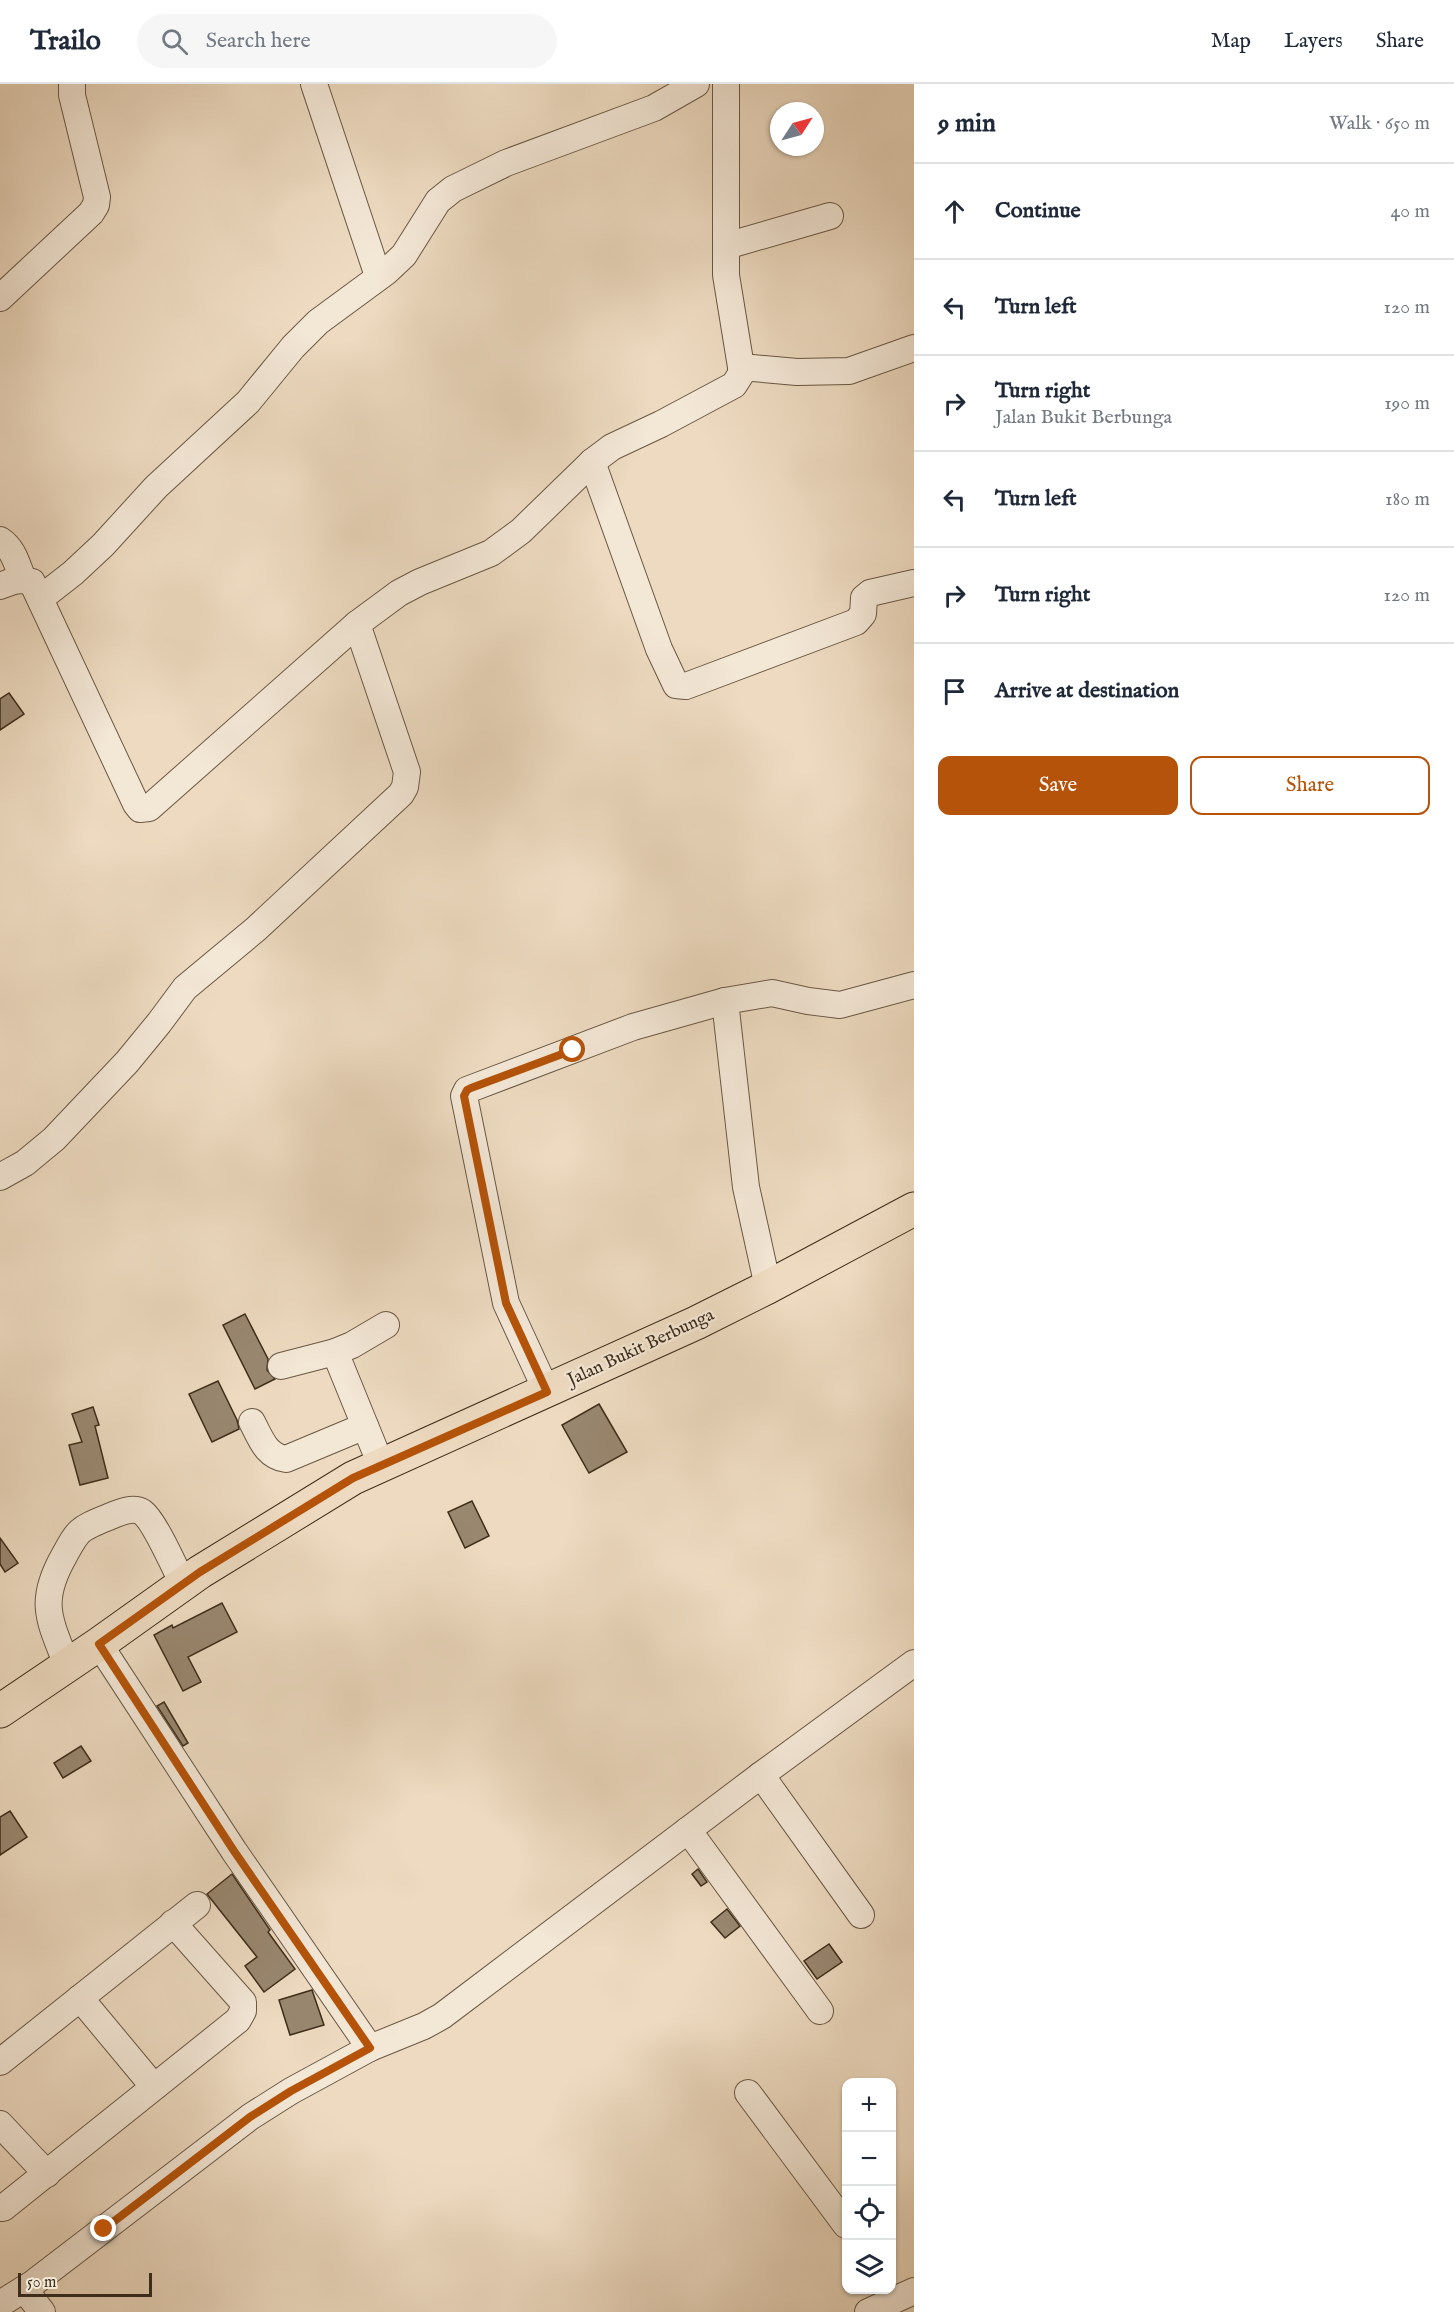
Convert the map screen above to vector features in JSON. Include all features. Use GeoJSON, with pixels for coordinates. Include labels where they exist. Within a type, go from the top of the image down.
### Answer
{"type":"FeatureCollection","features":[{"type":"Feature","properties":{"kind":"main road","name":"Jalan Bukit Berbunga"},"geometry":{"type":"LineString","coordinates":[[0,1711],[183,1584],[353,1478],[547,1392],[768,1287],[914,1209]]}},
{"type":"Feature","properties":{"kind":"street"},"geometry":{"type":"LineString","coordinates":[[0,298],[91,213],[96,205],[97,197],[72,95],[72,84]]}},
{"type":"Feature","properties":{"kind":"street"},"geometry":{"type":"LineString","coordinates":[[314,84],[378,276]]}},
{"type":"Feature","properties":{"kind":"street"},"geometry":{"type":"LineString","coordinates":[[41,598],[96,552],[156,487],[249,402],[293,347],[318,322],[404,255],[438,201],[453,189],[506,163],[654,108],[696,84]]}},
{"type":"Feature","properties":{"kind":"street"},"geometry":{"type":"LineString","coordinates":[[0,540],[9,547],[15,557],[11,583],[32,582],[140,809],[149,808],[357,624],[399,593],[420,582],[490,554],[521,531],[592,462],[612,447],[734,385],[741,374],[741,368],[726,275],[726,84]]}},
{"type":"Feature","properties":{"kind":"street"},"geometry":{"type":"LineString","coordinates":[[726,246],[830,216]]}},
{"type":"Feature","properties":{"kind":"street"},"geometry":{"type":"LineString","coordinates":[[741,368],[797,372],[849,371],[914,348]]}},
{"type":"Feature","properties":{"kind":"street"},"geometry":{"type":"LineString","coordinates":[[592,462],[659,649],[676,686],[686,686],[856,622],[863,614],[864,598],[870,593],[914,583]]}},
{"type":"Feature","properties":{"kind":"street"},"geometry":{"type":"LineString","coordinates":[[0,1177],[25,1163],[54,1139],[127,1062],[185,988],[256,929],[401,794],[405,787],[407,772],[357,624]]}},
{"type":"Feature","properties":{"kind":"street"},"geometry":{"type":"LineString","coordinates":[[547,1392],[506,1303],[464,1094],[471,1088],[633,1027],[725,1001],[772,993],[840,1005],[914,985]]}},
{"type":"Feature","properties":{"kind":"street"},"geometry":{"type":"LineString","coordinates":[[725,1001],[746,1187],[768,1287]]}},
{"type":"Feature","properties":{"kind":"street"},"geometry":{"type":"LineString","coordinates":[[281,1366],[335,1352],[386,1325]]}},
{"type":"Feature","properties":{"kind":"street"},"geometry":{"type":"LineString","coordinates":[[335,1352],[381,1465]]}},
{"type":"Feature","properties":{"kind":"street"},"geometry":{"type":"LineString","coordinates":[[252,1422],[266,1449],[273,1456],[286,1459],[365,1426]]}},
{"type":"Feature","properties":{"kind":"street"},"geometry":{"type":"LineString","coordinates":[[67,1665],[51,1623],[48,1588],[52,1576],[77,1532],[84,1527],[119,1513],[140,1511],[147,1516],[183,1584]]}},
{"type":"Feature","properties":{"kind":"street"},"geometry":{"type":"LineString","coordinates":[[99,1644],[234,1851],[370,2048]]}},
{"type":"Feature","properties":{"kind":"street"},"geometry":{"type":"LineString","coordinates":[[0,2304],[24,2289],[250,2117],[291,2091],[370,2048],[424,2026],[442,2016],[761,1775],[914,1663]]}},
{"type":"Feature","properties":{"kind":"street"},"geometry":{"type":"LineString","coordinates":[[761,1775],[861,1915]]}},
{"type":"Feature","properties":{"kind":"street"},"geometry":{"type":"LineString","coordinates":[[688,1830],[820,2010]]}},
{"type":"Feature","properties":{"kind":"street"},"geometry":{"type":"LineString","coordinates":[[0,2062],[197,1905]]}},
{"type":"Feature","properties":{"kind":"street"},"geometry":{"type":"LineString","coordinates":[[3,2208],[238,2020],[243,2011],[243,2002],[173,1923]]}},
{"type":"Feature","properties":{"kind":"street"},"geometry":{"type":"LineString","coordinates":[[80,1998],[154,2087]]}},
{"type":"Feature","properties":{"kind":"street"},"geometry":{"type":"LineString","coordinates":[[748,2093],[842,2220]]}},
{"type":"Feature","properties":{"kind":"street"},"geometry":{"type":"LineString","coordinates":[[0,2124],[47,2174]]}},
{"type":"Feature","properties":{"kind":"street"},"geometry":{"type":"LineString","coordinates":[[24,2289],[42,2312]]}},
{"type":"Feature","properties":{"kind":"street"},"geometry":{"type":"LineString","coordinates":[[868,2312],[901,2293]]}},
{"type":"Feature","properties":{"kind":"building"},"geometry":{"type":"Polygon","coordinates":[[[9,693],[24,714],[0,730],[0,699],[9,693]]]}},
{"type":"Feature","properties":{"kind":"building"},"geometry":{"type":"Polygon","coordinates":[[[245,1314],[268,1359],[267,1370],[275,1379],[255,1389],[223,1325],[245,1314]]]}},
{"type":"Feature","properties":{"kind":"building"},"geometry":{"type":"Polygon","coordinates":[[[218,1381],[239,1429],[212,1442],[189,1394],[218,1381]]]}},
{"type":"Feature","properties":{"kind":"building"},"geometry":{"type":"Polygon","coordinates":[[[599,1404],[627,1452],[589,1473],[562,1425],[599,1404]]]}},
{"type":"Feature","properties":{"kind":"building"},"geometry":{"type":"Polygon","coordinates":[[[93,1407],[99,1425],[95,1426],[108,1478],[80,1485],[69,1445],[82,1442],[72,1414],[93,1407]]]}},
{"type":"Feature","properties":{"kind":"building"},"geometry":{"type":"Polygon","coordinates":[[[472,1501],[489,1536],[465,1548],[448,1512],[472,1501]]]}},
{"type":"Feature","properties":{"kind":"building"},"geometry":{"type":"Polygon","coordinates":[[[0,1538],[18,1563],[5,1572],[0,1564],[0,1538]]]}},
{"type":"Feature","properties":{"kind":"building"},"geometry":{"type":"Polygon","coordinates":[[[222,1603],[237,1632],[188,1657],[201,1682],[183,1691],[154,1635],[222,1603]]]}},
{"type":"Feature","properties":{"kind":"building"},"geometry":{"type":"Polygon","coordinates":[[[164,1702],[188,1743],[183,1746],[157,1706],[164,1702]]]}},
{"type":"Feature","properties":{"kind":"building"},"geometry":{"type":"Polygon","coordinates":[[[81,1746],[91,1761],[63,1778],[54,1763],[81,1746]]]}},
{"type":"Feature","properties":{"kind":"building"},"geometry":{"type":"Polygon","coordinates":[[[10,1811],[27,1837],[0,1855],[0,1817],[10,1811]]]}},
{"type":"Feature","properties":{"kind":"building"},"geometry":{"type":"Polygon","coordinates":[[[698,1869],[707,1882],[701,1886],[692,1874],[698,1869]]]}},
{"type":"Feature","properties":{"kind":"building"},"geometry":{"type":"Polygon","coordinates":[[[232,1874],[270,1930],[268,1932],[295,1969],[264,1992],[245,1966],[257,1957],[207,1894],[232,1874]]]}},
{"type":"Feature","properties":{"kind":"building"},"geometry":{"type":"Polygon","coordinates":[[[727,1909],[740,1926],[725,1938],[711,1922],[727,1909]]]}},
{"type":"Feature","properties":{"kind":"building"},"geometry":{"type":"Polygon","coordinates":[[[829,1944],[842,1962],[817,1979],[804,1961],[829,1944]]]}},
{"type":"Feature","properties":{"kind":"building"},"geometry":{"type":"Polygon","coordinates":[[[312,1990],[324,2025],[290,2035],[279,2000],[312,1990]]]}},
{"type":"Feature","properties":{"kind":"route"},"geometry":{"type":"LineString","coordinates":[[104,2229],[250,2117],[291,2091],[370,2048],[234,1851],[99,1644],[200,1572],[353,1478],[547,1392],[506,1303],[464,1094],[471,1088],[573,1050]]}}]}
